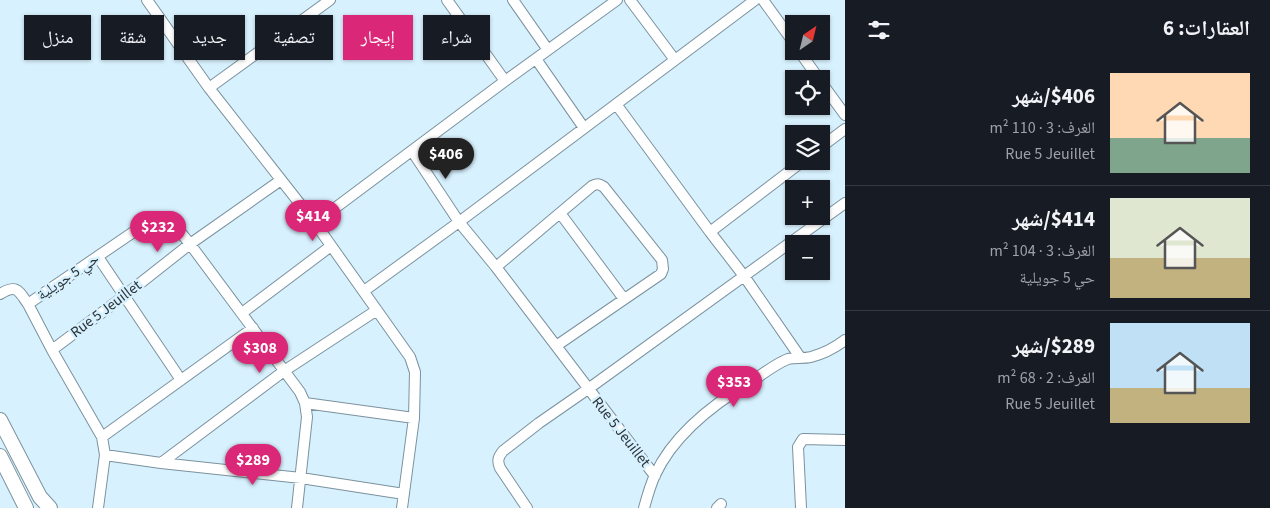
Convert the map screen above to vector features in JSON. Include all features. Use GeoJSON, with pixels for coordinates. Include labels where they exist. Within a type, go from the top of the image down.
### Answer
{"type":"FeatureCollection","features":[{"type":"Feature","properties":{"kind":"main road"},"geometry":{"type":"LineString","coordinates":[[0,420],[40,497],[50,508]]}},
{"type":"Feature","properties":{"kind":"main road"},"geometry":{"type":"LineString","coordinates":[[0,456],[26,508]]}},
{"type":"Feature","properties":{"kind":"street"},"geometry":{"type":"LineString","coordinates":[[147,0],[209,88],[315,223],[410,357],[415,372],[414,418],[402,508]]}},
{"type":"Feature","properties":{"kind":"street"},"geometry":{"type":"LineString","coordinates":[[209,88],[330,0]]}},
{"type":"Feature","properties":{"kind":"street"},"geometry":{"type":"LineString","coordinates":[[447,0],[506,81]]}},
{"type":"Feature","properties":{"kind":"street"},"geometry":{"type":"LineString","coordinates":[[512,0],[548,50]]}},
{"type":"Feature","properties":{"kind":"street"},"geometry":{"type":"LineString","coordinates":[[315,223],[617,0]]}},
{"type":"Feature","properties":{"kind":"street"},"geometry":{"type":"LineString","coordinates":[[630,0],[675,60]]}},
{"type":"Feature","properties":{"kind":"street"},"geometry":{"type":"LineString","coordinates":[[364,291],[756,0]]}},
{"type":"Feature","properties":{"kind":"street"},"geometry":{"type":"LineString","coordinates":[[763,0],[785,31]]}},
{"type":"Feature","properties":{"kind":"street"},"geometry":{"type":"LineString","coordinates":[[536,59],[584,128]]}},
{"type":"Feature","properties":{"kind":"street"},"geometry":{"type":"LineString","coordinates":[[830,94],[845,115]]}},
{"type":"Feature","properties":{"kind":"street"},"geometry":{"type":"LineString","coordinates":[[616,104],[744,276],[800,357]]}},
{"type":"Feature","properties":{"kind":"street"},"geometry":{"type":"LineString","coordinates":[[830,140],[845,129]]}},
{"type":"Feature","properties":{"kind":"street","name":"Rue 5 Jeuillet"},"geometry":{"type":"LineString","coordinates":[[412,151],[459,222],[496,266],[655,476]]}},
{"type":"Feature","properties":{"kind":"street"},"geometry":{"type":"LineString","coordinates":[[710,232],[791,170]]}},
{"type":"Feature","properties":{"kind":"street","name":"Rue 5 Jeuillet"},"geometry":{"type":"LineString","coordinates":[[52,350],[190,244],[281,180]]}},
{"type":"Feature","properties":{"kind":"street"},"geometry":{"type":"LineString","coordinates":[[496,266],[592,186],[599,184],[604,187],[662,260],[663,269],[660,274],[556,346]]}},
{"type":"Feature","properties":{"kind":"street"},"geometry":{"type":"LineString","coordinates":[[526,508],[500,468],[499,456],[503,451],[539,422],[588,389],[845,202]]}},
{"type":"Feature","properties":{"kind":"street"},"geometry":{"type":"LineString","coordinates":[[560,213],[624,299]]}},
{"type":"Feature","properties":{"kind":"street","name":"حي 5 جويلية"},"geometry":{"type":"LineString","coordinates":[[98,508],[105,456],[102,438],[28,304],[152,220],[164,218],[170,221],[190,244],[300,392],[305,403],[307,417],[297,508]]}},
{"type":"Feature","properties":{"kind":"street"},"geometry":{"type":"LineString","coordinates":[[242,313],[331,246]]}},
{"type":"Feature","properties":{"kind":"street"},"geometry":{"type":"LineString","coordinates":[[98,257],[181,380]]}},
{"type":"Feature","properties":{"kind":"street"},"geometry":{"type":"LineString","coordinates":[[0,294],[9,289],[18,290],[28,304]]}},
{"type":"Feature","properties":{"kind":"street"},"geometry":{"type":"LineString","coordinates":[[161,463],[284,371],[377,310]]}},
{"type":"Feature","properties":{"kind":"street"},"geometry":{"type":"LineString","coordinates":[[102,438],[253,328]]}},
{"type":"Feature","properties":{"kind":"street"},"geometry":{"type":"LineString","coordinates":[[644,508],[655,476],[667,455],[684,432],[710,410],[742,386],[788,359],[809,357],[845,340]]}},
{"type":"Feature","properties":{"kind":"street"},"geometry":{"type":"LineString","coordinates":[[305,403],[414,418]]}},
{"type":"Feature","properties":{"kind":"street"},"geometry":{"type":"LineString","coordinates":[[801,508],[798,447],[800,443],[803,439],[845,440]]}},
{"type":"Feature","properties":{"kind":"street"},"geometry":{"type":"LineString","coordinates":[[105,456],[301,478],[404,494]]}}]}
